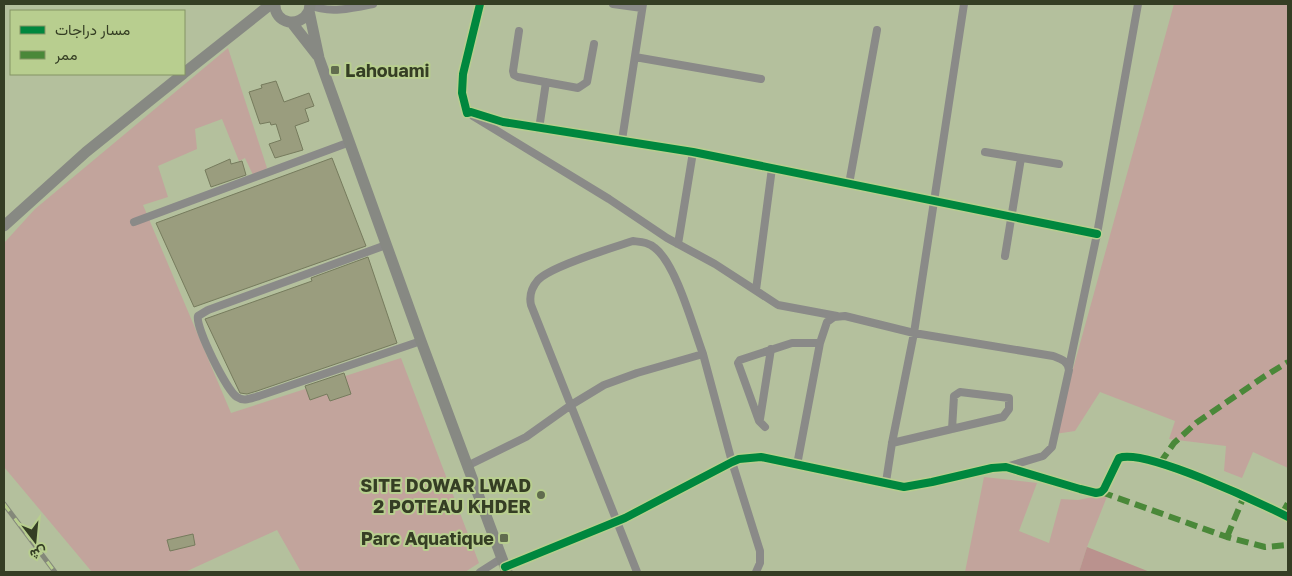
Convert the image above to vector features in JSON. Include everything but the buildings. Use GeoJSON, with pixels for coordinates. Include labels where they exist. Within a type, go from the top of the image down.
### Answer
{"type":"FeatureCollection","features":[{"type":"Feature","properties":{"kind":"main road"},"geometry":{"type":"LineString","coordinates":[[185,72],[271,4]]}},
{"type":"Feature","properties":{"kind":"main road"},"geometry":{"type":"LineString","coordinates":[[275,4],[277,16]]}},
{"type":"Feature","properties":{"kind":"main road"},"geometry":{"type":"LineString","coordinates":[[247,23],[259,18],[277,16],[286,22],[292,23],[302,20],[310,7]]}},
{"type":"Feature","properties":{"kind":"main road"},"geometry":{"type":"LineString","coordinates":[[310,7],[320,58],[420,341],[505,566]]}},
{"type":"Feature","properties":{"kind":"main road"},"geometry":{"type":"LineString","coordinates":[[292,23],[320,58]]}},
{"type":"Feature","properties":{"kind":"main road"},"geometry":{"type":"LineString","coordinates":[[4,226],[86,152],[182,75]]}},
{"type":"Feature","properties":{"kind":"street"},"geometry":{"type":"LineString","coordinates":[[310,7],[332,10],[373,4]]}},
{"type":"Feature","properties":{"kind":"street"},"geometry":{"type":"LineString","coordinates":[[480,4],[463,74],[462,93],[467,113],[609,199],[678,244],[715,264],[778,305],[854,318],[914,333],[1053,356],[1065,361],[1068,367]]}},
{"type":"Feature","properties":{"kind":"street"},"geometry":{"type":"LineString","coordinates":[[613,4],[642,6],[622,140]]}},
{"type":"Feature","properties":{"kind":"street"},"geometry":{"type":"LineString","coordinates":[[886,482],[914,333],[964,4]]}},
{"type":"Feature","properties":{"kind":"street"},"geometry":{"type":"LineString","coordinates":[[480,572],[505,566],[617,522],[648,508],[739,459],[761,457],[904,487],[992,468],[1006,467],[1043,456],[1052,447],[1097,234],[1138,4]]}},
{"type":"Feature","properties":{"kind":"street"},"geometry":{"type":"LineString","coordinates":[[519,30],[513,71],[514,75],[518,77],[578,88],[587,82],[594,44]]}},
{"type":"Feature","properties":{"kind":"street"},"geometry":{"type":"LineString","coordinates":[[849,184],[877,30]]}},
{"type":"Feature","properties":{"kind":"street"},"geometry":{"type":"LineString","coordinates":[[635,57],[761,79]]}},
{"type":"Feature","properties":{"kind":"street"},"geometry":{"type":"LineString","coordinates":[[539,129],[546,82]]}},
{"type":"Feature","properties":{"kind":"street"},"geometry":{"type":"LineString","coordinates":[[467,113],[471,112],[503,122],[539,129],[692,152],[1097,234]]}},
{"type":"Feature","properties":{"kind":"street"},"geometry":{"type":"LineString","coordinates":[[134,222],[350,142]]}},
{"type":"Feature","properties":{"kind":"street"},"geometry":{"type":"LineString","coordinates":[[678,244],[692,152]]}},
{"type":"Feature","properties":{"kind":"street"},"geometry":{"type":"LineString","coordinates":[[985,152],[1059,164]]}},
{"type":"Feature","properties":{"kind":"street"},"geometry":{"type":"LineString","coordinates":[[1005,256],[1021,158]]}},
{"type":"Feature","properties":{"kind":"street"},"geometry":{"type":"LineString","coordinates":[[756,290],[772,168]]}},
{"type":"Feature","properties":{"kind":"street"},"geometry":{"type":"LineString","coordinates":[[636,572],[530,298],[531,292],[538,280],[552,269],[632,242],[643,242],[653,246],[668,262],[672,271],[702,354],[732,462],[760,551],[760,563],[756,572]]}},
{"type":"Feature","properties":{"kind":"street"},"geometry":{"type":"LineString","coordinates":[[386,245],[208,310],[198,316],[198,327],[229,388],[233,394],[243,400],[420,341]]}},
{"type":"Feature","properties":{"kind":"street"},"geometry":{"type":"LineString","coordinates":[[797,465],[820,343],[827,322],[839,316]]}},
{"type":"Feature","properties":{"kind":"street"},"geometry":{"type":"LineString","coordinates":[[771,349],[762,424],[738,363],[740,360],[771,349],[792,342],[820,343]]}},
{"type":"Feature","properties":{"kind":"street"},"geometry":{"type":"LineString","coordinates":[[467,466],[526,437],[571,405],[610,382],[702,354]]}},
{"type":"Feature","properties":{"kind":"street"},"geometry":{"type":"LineString","coordinates":[[892,443],[952,429],[1003,417],[1009,409],[1009,398],[956,393],[954,396],[952,429]]}},
{"type":"Feature","properties":{"kind":"street"},"geometry":{"type":"LineString","coordinates":[[1006,467],[1080,489],[1101,492],[1119,458],[1126,456],[1139,457],[1207,481],[1288,517]]}},
{"type":"Feature","properties":{"kind":"shaded area"},"geometry":{"type":"Polygon","coordinates":[[[1174,4],[1288,4],[1288,468],[1253,452],[1242,478],[1224,471],[1226,446],[1169,439],[1175,421],[1100,392],[1075,431],[1055,434],[1174,4]]]}},
{"type":"Feature","properties":{"kind":"shaded area"},"geometry":{"type":"Polygon","coordinates":[[[228,48],[267,168],[254,177],[245,158],[239,161],[222,119],[195,129],[197,149],[158,166],[168,197],[143,205],[231,413],[401,358],[479,563],[465,572],[301,572],[277,530],[185,572],[92,572],[4,467],[4,243],[35,209],[228,48]]]}},
{"type":"Feature","properties":{"kind":"shaded area"},"geometry":{"type":"Polygon","coordinates":[[[984,477],[1037,483],[1019,531],[1049,543],[1061,499],[1078,500],[1108,494],[1079,572],[965,572],[984,477]]]}},
{"type":"Feature","properties":{"kind":"shaded area"},"geometry":{"type":"Polygon","coordinates":[[[1087,547],[1150,572],[1079,572],[1087,547]]]}},
{"type":"Feature","properties":{"kind":"railway"},"geometry":{"type":"LineString","coordinates":[[4,504],[55,572]]}},
{"type":"Feature","properties":{"kind":"marked path"},"geometry":{"type":"LineString","coordinates":[[1160,463],[1174,443],[1196,423],[1288,362]]}},
{"type":"Feature","properties":{"kind":"marked path"},"geometry":{"type":"LineString","coordinates":[[1101,492],[1227,537],[1265,547],[1288,545]]}},
{"type":"Feature","properties":{"kind":"marked path"},"geometry":{"type":"LineString","coordinates":[[1227,537],[1244,496]]}},
{"type":"Feature","properties":{"kind":"marked path"},"geometry":{"type":"LineString","coordinates":[[1282,514],[1288,503]]}},
{"type":"Feature","properties":{"kind":"cycle path"},"geometry":{"type":"LineString","coordinates":[[480,4],[463,74],[462,93],[467,113],[471,112],[503,122],[693,152],[1097,234]]}},
{"type":"Feature","properties":{"kind":"cycle path"},"geometry":{"type":"LineString","coordinates":[[505,567],[625,518],[732,462],[739,459],[761,457],[904,487],[992,468],[1006,467],[1096,493],[1104,489],[1119,458],[1133,457],[1152,461],[1203,478],[1288,517]]}},
{"type":"Feature","properties":{"kind":"place","name":"Lahouami"},"geometry":{"type":"Point","coordinates":[335,70]}},
{"type":"Feature","properties":{"kind":"place","name":"SITE DOWAR LWAD 2 POTEAU KHDER"},"geometry":{"type":"Point","coordinates":[541,495]}},
{"type":"Feature","properties":{"kind":"place","name":"Parc Aquatique"},"geometry":{"type":"Point","coordinates":[504,538]}}]}
